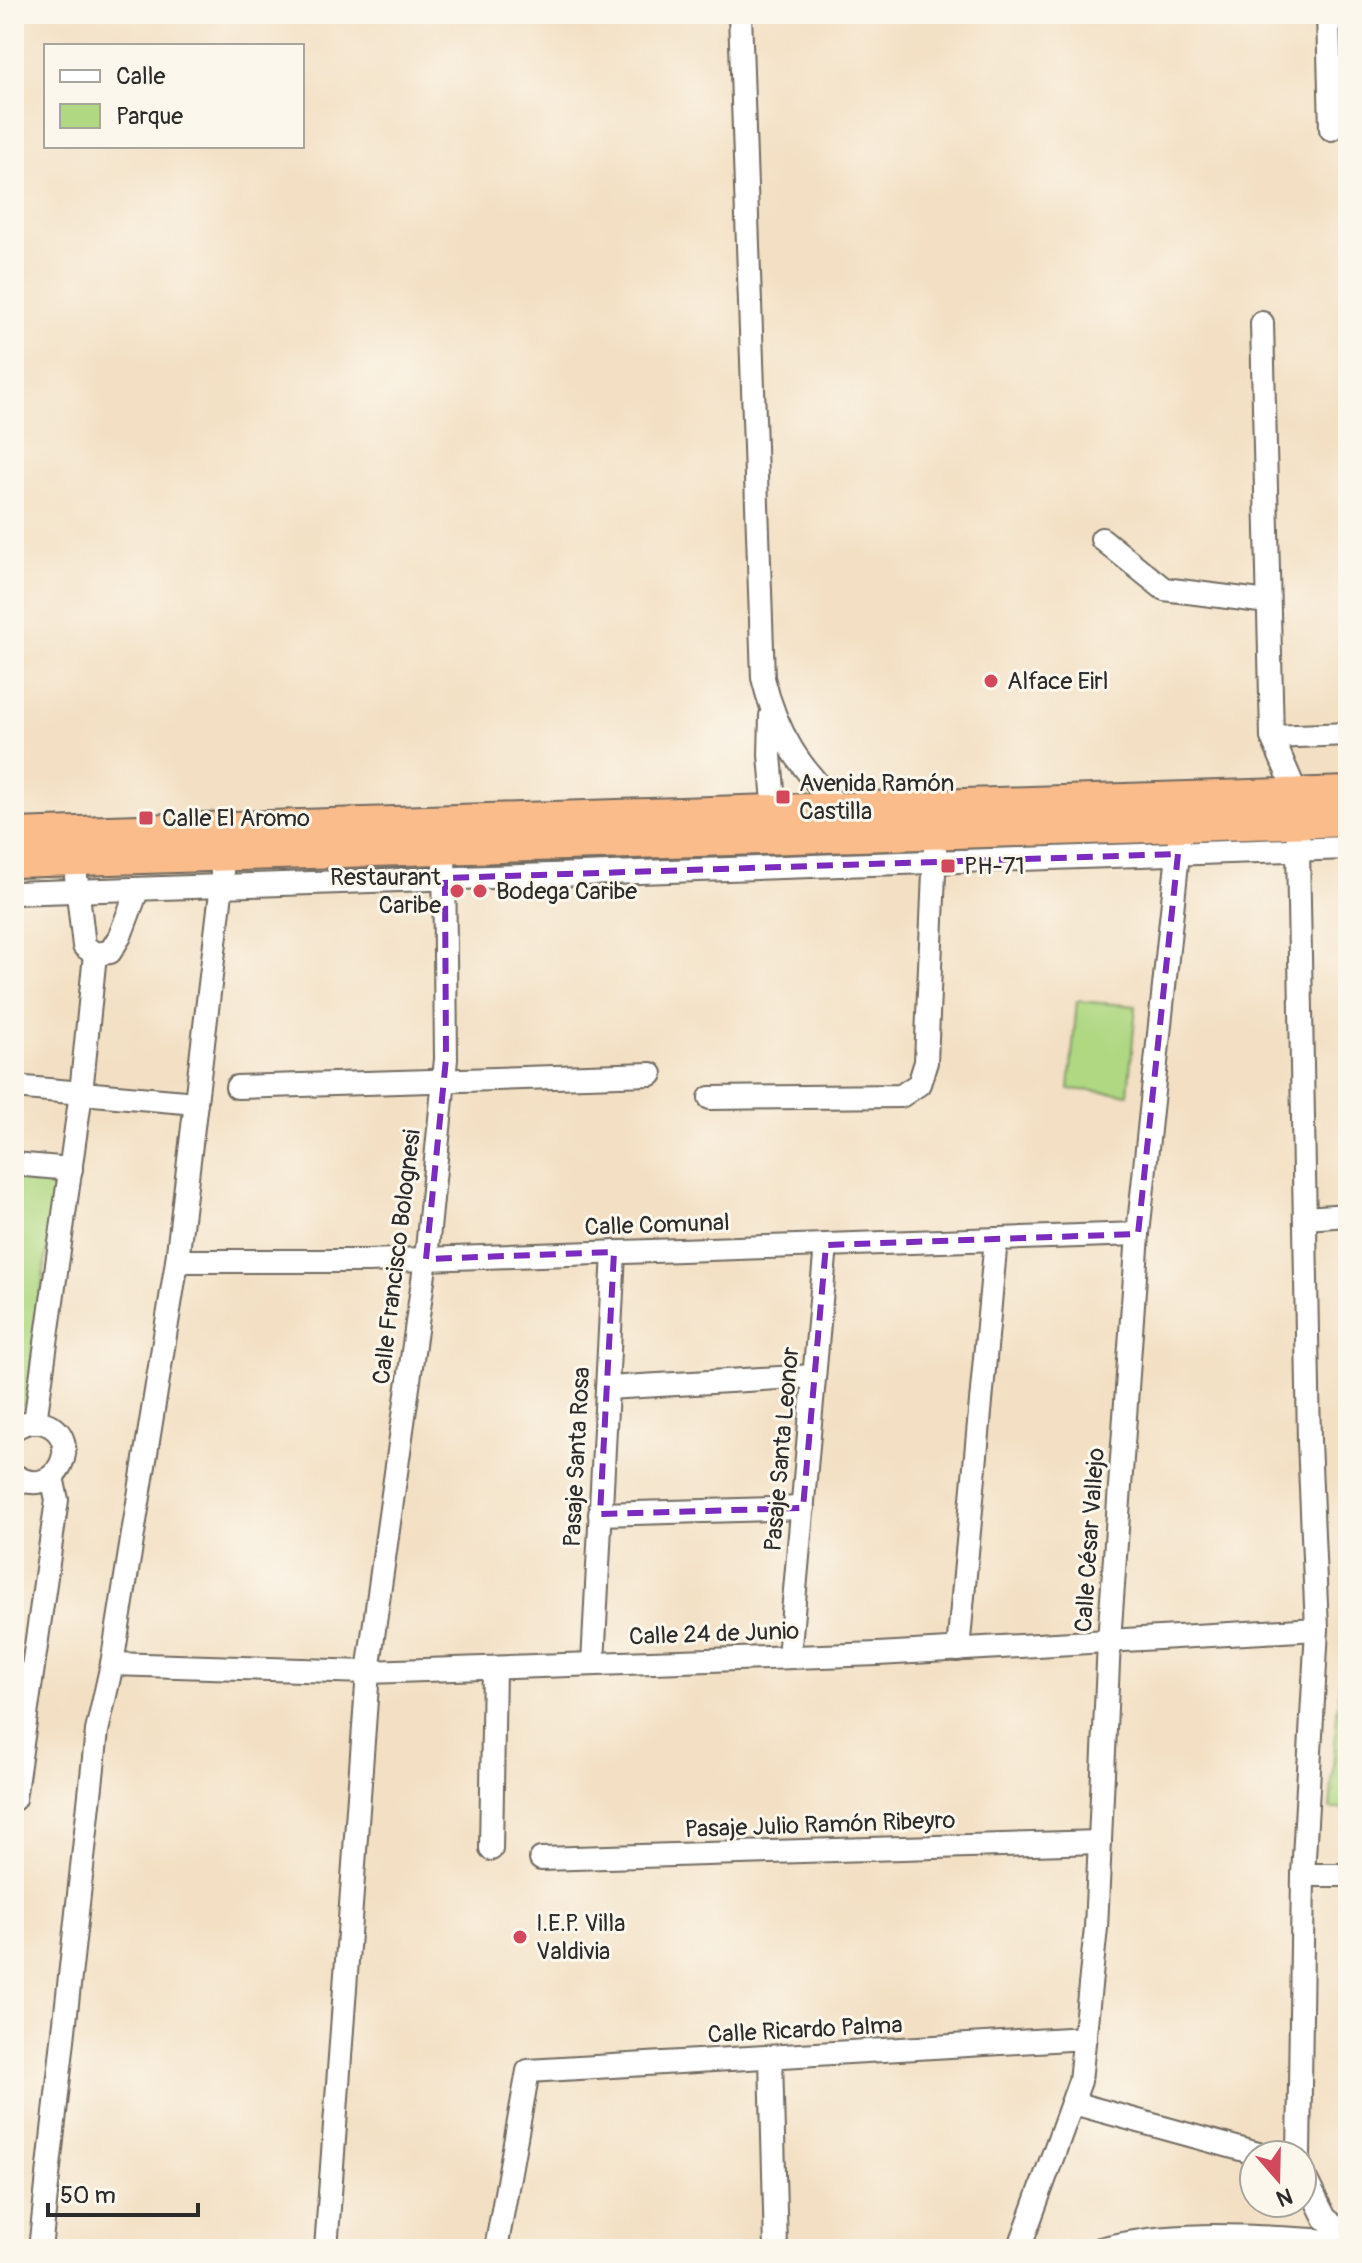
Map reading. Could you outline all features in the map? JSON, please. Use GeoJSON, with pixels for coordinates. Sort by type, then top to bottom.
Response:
{"type":"FeatureCollection","features":[{"type":"Feature","properties":{"kind":"highway"},"geometry":{"type":"LineString","coordinates":[[14,835],[776,824],[935,847],[1180,840],[1298,822],[1348,793]]}},
{"type":"Feature","properties":{"kind":"highway"},"geometry":{"type":"LineString","coordinates":[[14,861],[74,859],[222,869],[668,855],[841,809],[1298,822],[1348,820]]}},
{"type":"Feature","properties":{"kind":"street"},"geometry":{"type":"LineString","coordinates":[[740,14],[763,678],[771,711],[793,754],[841,809]]}},
{"type":"Feature","properties":{"kind":"street"},"geometry":{"type":"LineString","coordinates":[[1328,14],[1331,129]]}},
{"type":"Feature","properties":{"kind":"street"},"geometry":{"type":"LineString","coordinates":[[1262,323],[1272,737],[1298,822],[1309,1441],[1317,1629],[1303,1875],[1299,2139]]}},
{"type":"Feature","properties":{"kind":"street"},"geometry":{"type":"LineString","coordinates":[[1102,539],[1164,589],[1268,602]]}},
{"type":"Feature","properties":{"kind":"street"},"geometry":{"type":"LineString","coordinates":[[771,711],[770,755],[776,824]]}},
{"type":"Feature","properties":{"kind":"street"},"geometry":{"type":"LineString","coordinates":[[1272,737],[1348,734]]}},
{"type":"Feature","properties":{"kind":"street"},"geometry":{"type":"LineString","coordinates":[[1298,822],[1348,848]]}},
{"type":"Feature","properties":{"kind":"street","name":"Calle César Vallejo"},"geometry":{"type":"LineString","coordinates":[[1019,2249],[1080,2081],[1085,2038],[1096,1928],[1109,1641],[1138,1234],[1180,840]]}},
{"type":"Feature","properties":{"kind":"street"},"geometry":{"type":"LineString","coordinates":[[668,855],[935,847],[926,1062],[919,1084],[901,1096],[710,1098]]}},
{"type":"Feature","properties":{"kind":"street"},"geometry":{"type":"LineString","coordinates":[[74,859],[84,946],[95,954],[110,952],[120,936],[137,891]]}},
{"type":"Feature","properties":{"kind":"street","name":"Calle Francisco Bolognesi"},"geometry":{"type":"LineString","coordinates":[[326,2249],[368,1672],[426,1259],[446,1059],[445,862]]}},
{"type":"Feature","properties":{"kind":"street"},"geometry":{"type":"LineString","coordinates":[[14,893],[137,891],[222,869],[177,1261],[112,1664],[97,1731],[40,2249]]}},
{"type":"Feature","properties":{"kind":"street"},"geometry":{"type":"LineString","coordinates":[[14,1475],[34,1482],[52,1477],[63,1461],[63,1443],[53,1428],[25,1425],[71,1169],[95,954]]}},
{"type":"Feature","properties":{"kind":"street"},"geometry":{"type":"LineString","coordinates":[[237,1087],[651,1074]]}},
{"type":"Feature","properties":{"kind":"street"},"geometry":{"type":"LineString","coordinates":[[14,1087],[196,1103]]}},
{"type":"Feature","properties":{"kind":"street"},"geometry":{"type":"LineString","coordinates":[[14,1164],[71,1169]]}},
{"type":"Feature","properties":{"kind":"street"},"geometry":{"type":"LineString","coordinates":[[1305,1218],[1348,1215]]}},
{"type":"Feature","properties":{"kind":"street","name":"Calle Comunal"},"geometry":{"type":"LineString","coordinates":[[177,1261],[426,1259],[1138,1234]]}},
{"type":"Feature","properties":{"kind":"street"},"geometry":{"type":"LineString","coordinates":[[958,1650],[996,1239]]}},
{"type":"Feature","properties":{"kind":"street","name":"Pasaje Santa Leonor"},"geometry":{"type":"LineString","coordinates":[[789,1657],[826,1245]]}},
{"type":"Feature","properties":{"kind":"street","name":"Pasaje Santa Rosa"},"geometry":{"type":"LineString","coordinates":[[593,1664],[614,1252]]}},
{"type":"Feature","properties":{"kind":"street"},"geometry":{"type":"LineString","coordinates":[[607,1388],[814,1376]]}},
{"type":"Feature","properties":{"kind":"street"},"geometry":{"type":"LineString","coordinates":[[14,1799],[57,1500],[52,1477]]}},
{"type":"Feature","properties":{"kind":"street"},"geometry":{"type":"LineString","coordinates":[[600,1514],[803,1508]]}},
{"type":"Feature","properties":{"kind":"street","name":"Calle 24 de Junio"},"geometry":{"type":"LineString","coordinates":[[112,1664],[368,1672],[958,1650],[1317,1629]]}},
{"type":"Feature","properties":{"kind":"street"},"geometry":{"type":"LineString","coordinates":[[491,1849],[494,1668]]}},
{"type":"Feature","properties":{"kind":"street","name":"Pasaje Julio Ramón Ribeyro"},"geometry":{"type":"LineString","coordinates":[[541,1859],[1100,1842]]}},
{"type":"Feature","properties":{"kind":"street"},"geometry":{"type":"LineString","coordinates":[[1303,1875],[1348,1875]]}},
{"type":"Feature","properties":{"kind":"street","name":"Calle Ricardo Palma"},"geometry":{"type":"LineString","coordinates":[[496,2249],[528,2071],[1085,2038]]}},
{"type":"Feature","properties":{"kind":"street"},"geometry":{"type":"LineString","coordinates":[[771,2059],[776,2249]]}},
{"type":"Feature","properties":{"kind":"street"},"geometry":{"type":"LineString","coordinates":[[1073,2103],[1238,2148]]}},
{"type":"Feature","properties":{"kind":"street"},"geometry":{"type":"LineString","coordinates":[[1318,2204],[1325,2218],[1348,2239]]}},
{"type":"Feature","properties":{"kind":"street"},"geometry":{"type":"LineString","coordinates":[[1100,2249],[1193,2235],[1348,2239]]}},
{"type":"Feature","properties":{"kind":"highlighted area"},"geometry":{"type":"Polygon","coordinates":[[[1178,854],[1138,1234],[826,1245],[803,1508],[600,1514],[614,1252],[426,1259],[446,1059],[445,878],[1178,854]]]}},
{"type":"Feature","properties":{"kind":"green space"},"geometry":{"type":"Polygon","coordinates":[[[1077,1001],[1136,1006],[1128,1094],[1069,1089],[1077,1001]]]}},
{"type":"Feature","properties":{"kind":"green space"},"geometry":{"type":"Polygon","coordinates":[[[14,1172],[57,1177],[26,1402],[14,1411],[14,1172]]]}},
{"type":"Feature","properties":{"kind":"green space"},"geometry":{"type":"Polygon","coordinates":[[[1343,1636],[1348,1636],[1348,1809],[1330,1809],[1343,1636]]]}},
{"type":"Feature","properties":{"kind":"place","name":"Alface Eirl"},"geometry":{"type":"Point","coordinates":[991,681]}},
{"type":"Feature","properties":{"kind":"place","name":"Avenida Ramón Castilla"},"geometry":{"type":"Point","coordinates":[783,797]}},
{"type":"Feature","properties":{"kind":"place","name":"Calle El Aromo"},"geometry":{"type":"Point","coordinates":[146,818]}},
{"type":"Feature","properties":{"kind":"place","name":"PH-71"},"geometry":{"type":"Point","coordinates":[948,866]}},
{"type":"Feature","properties":{"kind":"place","name":"Restaurant Caribe"},"geometry":{"type":"Point","coordinates":[457,891]}},
{"type":"Feature","properties":{"kind":"place","name":"Bodega Caribe"},"geometry":{"type":"Point","coordinates":[480,891]}},
{"type":"Feature","properties":{"kind":"place","name":"I.E.P. Villa Valdivia"},"geometry":{"type":"Point","coordinates":[520,1937]}}]}
